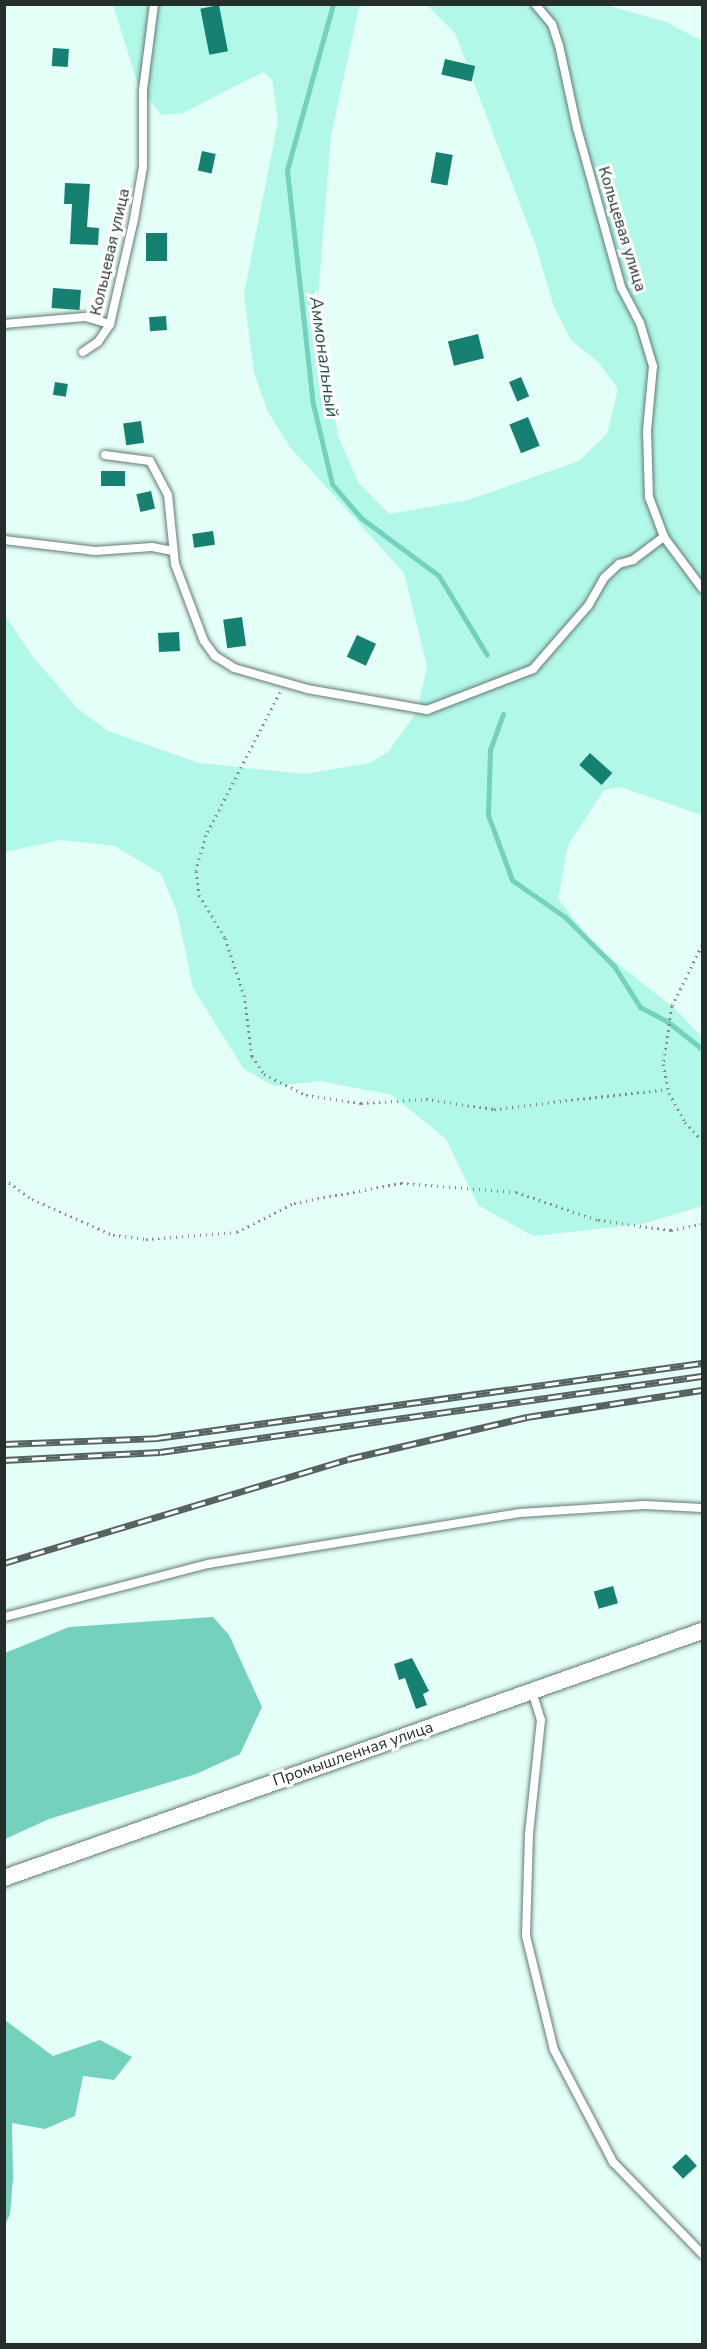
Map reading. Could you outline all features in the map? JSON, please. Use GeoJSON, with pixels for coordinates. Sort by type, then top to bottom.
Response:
{"type":"FeatureCollection","features":[{"type":"Feature","properties":{"kind":"street","name":"Промышленная улица"},"geometry":{"type":"LineString","coordinates":[[4,1878],[702,1631]]}},
{"type":"Feature","properties":{"kind":"lane","name":"Кольцевая улица"},"geometry":{"type":"LineString","coordinates":[[83,352],[98,342],[110,324],[143,166],[142,90],[154,4]]}},
{"type":"Feature","properties":{"kind":"lane","name":"Кольцевая улица"},"geometry":{"type":"LineString","coordinates":[[535,4],[552,24],[562,55],[577,128],[611,253],[653,366],[647,431],[649,497],[664,537],[702,588]]}},
{"type":"Feature","properties":{"kind":"lane"},"geometry":{"type":"LineString","coordinates":[[4,324],[85,317],[110,324]]}},
{"type":"Feature","properties":{"kind":"lane"},"geometry":{"type":"LineString","coordinates":[[105,455],[150,461],[168,495],[174,550],[204,641],[215,656],[234,668],[349,698],[428,710],[532,669],[588,606],[604,578],[619,564],[633,560],[664,537]]}},
{"type":"Feature","properties":{"kind":"lane"},"geometry":{"type":"LineString","coordinates":[[4,540],[95,550],[129,551],[152,547],[174,550]]}},
{"type":"Feature","properties":{"kind":"lane"},"geometry":{"type":"LineString","coordinates":[[4,1617],[208,1564],[520,1513],[644,1505],[702,1508]]}},
{"type":"Feature","properties":{"kind":"lane"},"geometry":{"type":"LineString","coordinates":[[532,1691],[541,1720],[529,1834],[526,1936],[554,2050],[613,2163],[702,2254]]}},
{"type":"Feature","properties":{"kind":"path"},"geometry":{"type":"LineString","coordinates":[[282,681],[279,700],[248,749],[231,793],[206,835],[196,871],[199,895],[225,938],[244,995],[252,1056],[264,1074],[306,1095],[361,1103],[426,1099],[494,1108],[667,1089]]}},
{"type":"Feature","properties":{"kind":"path"},"geometry":{"type":"LineString","coordinates":[[702,945],[672,1006],[664,1042],[667,1089],[685,1122],[702,1140]]}},
{"type":"Feature","properties":{"kind":"path"},"geometry":{"type":"LineString","coordinates":[[4,1179],[32,1199],[113,1234],[146,1239],[237,1232],[294,1203],[401,1183],[516,1192],[598,1220],[670,1230],[702,1224]]}},
{"type":"Feature","properties":{"kind":"shaded area"},"geometry":{"type":"Polygon","coordinates":[[[113,5],[364,5],[359,7],[331,135],[317,309],[338,436],[358,482],[389,514],[468,500],[579,461],[607,434],[618,389],[599,363],[571,340],[554,307],[537,249],[455,33],[427,5],[606,5],[666,22],[702,41],[702,815],[620,787],[604,790],[568,845],[558,899],[595,946],[674,1008],[702,1037],[702,1206],[642,1224],[533,1236],[478,1205],[446,1139],[392,1095],[320,1081],[274,1086],[244,1069],[193,988],[177,911],[161,874],[115,846],[61,840],[5,852],[4,614],[33,657],[77,708],[108,731],[199,763],[305,774],[370,763],[388,752],[417,712],[427,666],[404,573],[290,447],[268,412],[254,373],[244,294],[278,121],[272,80],[263,72],[183,113],[162,115],[140,91],[113,5]]]}},
{"type":"Feature","properties":{"kind":"shaded area"},"geometry":{"type":"Polygon","coordinates":[[[213,1617],[229,1635],[262,1707],[240,1754],[196,1774],[49,1819],[5,1839],[5,1653],[69,1627],[213,1617]]]}},
{"type":"Feature","properties":{"kind":"shaded area"},"geometry":{"type":"Polygon","coordinates":[[[5,2020],[53,2056],[100,2040],[132,2057],[114,2080],[83,2076],[75,2116],[45,2129],[12,2123],[13,2178],[10,2214],[5,2225],[5,2020]]]}},
{"type":"Feature","properties":{"kind":"building"},"geometry":{"type":"Polygon","coordinates":[[[219,5],[228,51],[209,55],[200,9],[219,5]]]}},
{"type":"Feature","properties":{"kind":"building"},"geometry":{"type":"Polygon","coordinates":[[[53,48],[69,49],[68,67],[52,66],[53,48]]]}},
{"type":"Feature","properties":{"kind":"building"},"geometry":{"type":"Polygon","coordinates":[[[445,59],[475,66],[472,82],[441,75],[445,59]]]}},
{"type":"Feature","properties":{"kind":"building"},"geometry":{"type":"Polygon","coordinates":[[[202,151],[216,154],[212,173],[198,171],[202,151]]]}},
{"type":"Feature","properties":{"kind":"building"},"geometry":{"type":"Polygon","coordinates":[[[436,152],[453,155],[447,185],[431,183],[436,152]]]}},
{"type":"Feature","properties":{"kind":"building"},"geometry":{"type":"Polygon","coordinates":[[[65,183],[90,184],[87,227],[99,228],[98,245],[70,244],[72,204],[64,204],[65,183]]]}},
{"type":"Feature","properties":{"kind":"building"},"geometry":{"type":"Polygon","coordinates":[[[146,233],[167,233],[167,261],[146,261],[146,233]]]}},
{"type":"Feature","properties":{"kind":"building"},"geometry":{"type":"Polygon","coordinates":[[[53,288],[81,290],[80,310],[52,308],[53,288]]]}},
{"type":"Feature","properties":{"kind":"building"},"geometry":{"type":"Polygon","coordinates":[[[166,316],[167,330],[150,331],[149,317],[166,316]]]}},
{"type":"Feature","properties":{"kind":"building"},"geometry":{"type":"Polygon","coordinates":[[[478,334],[484,358],[454,366],[448,341],[478,334]]]}},
{"type":"Feature","properties":{"kind":"building"},"geometry":{"type":"Polygon","coordinates":[[[521,377],[529,396],[517,401],[509,382],[521,377]]]}},
{"type":"Feature","properties":{"kind":"building"},"geometry":{"type":"Polygon","coordinates":[[[55,382],[68,384],[66,397],[53,395],[55,382]]]}},
{"type":"Feature","properties":{"kind":"building"},"geometry":{"type":"Polygon","coordinates":[[[528,417],[540,446],[521,453],[509,424],[528,417]]]}},
{"type":"Feature","properties":{"kind":"building"},"geometry":{"type":"Polygon","coordinates":[[[141,421],[144,443],[126,445],[123,424],[141,421]]]}},
{"type":"Feature","properties":{"kind":"building"},"geometry":{"type":"Polygon","coordinates":[[[101,471],[125,471],[125,486],[101,486],[101,471]]]}},
{"type":"Feature","properties":{"kind":"building"},"geometry":{"type":"Polygon","coordinates":[[[151,491],[155,509],[140,512],[136,494],[151,491]]]}},
{"type":"Feature","properties":{"kind":"building"},"geometry":{"type":"Polygon","coordinates":[[[213,531],[215,545],[194,548],[192,534],[213,531]]]}},
{"type":"Feature","properties":{"kind":"building"},"geometry":{"type":"Polygon","coordinates":[[[242,617],[246,646],[227,648],[223,620],[242,617]]]}},
{"type":"Feature","properties":{"kind":"building"},"geometry":{"type":"Polygon","coordinates":[[[179,632],[180,651],[159,652],[158,633],[179,632]]]}},
{"type":"Feature","properties":{"kind":"building"},"geometry":{"type":"Polygon","coordinates":[[[357,635],[376,644],[366,666],[347,657],[357,635]]]}},
{"type":"Feature","properties":{"kind":"building"},"geometry":{"type":"Polygon","coordinates":[[[590,753],[612,773],[602,785],[579,765],[590,753]]]}},
{"type":"Feature","properties":{"kind":"building"},"geometry":{"type":"Polygon","coordinates":[[[613,1586],[618,1603],[599,1609],[594,1592],[613,1586]]]}},
{"type":"Feature","properties":{"kind":"building"},"geometry":{"type":"Polygon","coordinates":[[[412,1658],[429,1691],[423,1694],[427,1705],[416,1709],[405,1678],[399,1680],[394,1664],[412,1658]]]}},
{"type":"Feature","properties":{"kind":"building"},"geometry":{"type":"Polygon","coordinates":[[[686,2154],[697,2166],[683,2179],[672,2167],[686,2154]]]}},
{"type":"Feature","properties":{"kind":"waterway","name":"Аммональный"},"geometry":{"type":"LineString","coordinates":[[333,4],[287,170],[313,404],[332,484],[361,518],[439,576],[487,655]]}},
{"type":"Feature","properties":{"kind":"waterway"},"geometry":{"type":"LineString","coordinates":[[503,714],[490,750],[488,815],[512,880],[565,917],[614,966],[640,1007],[668,1022],[702,1049]]}},
{"type":"Feature","properties":{"kind":"railway"},"geometry":{"type":"LineString","coordinates":[[4,1444],[157,1438],[702,1363]]}},
{"type":"Feature","properties":{"kind":"railway"},"geometry":{"type":"LineString","coordinates":[[4,1460],[160,1452],[702,1376]]}},
{"type":"Feature","properties":{"kind":"railway"},"geometry":{"type":"LineString","coordinates":[[4,1563],[348,1459],[527,1417],[702,1390]]}}]}
